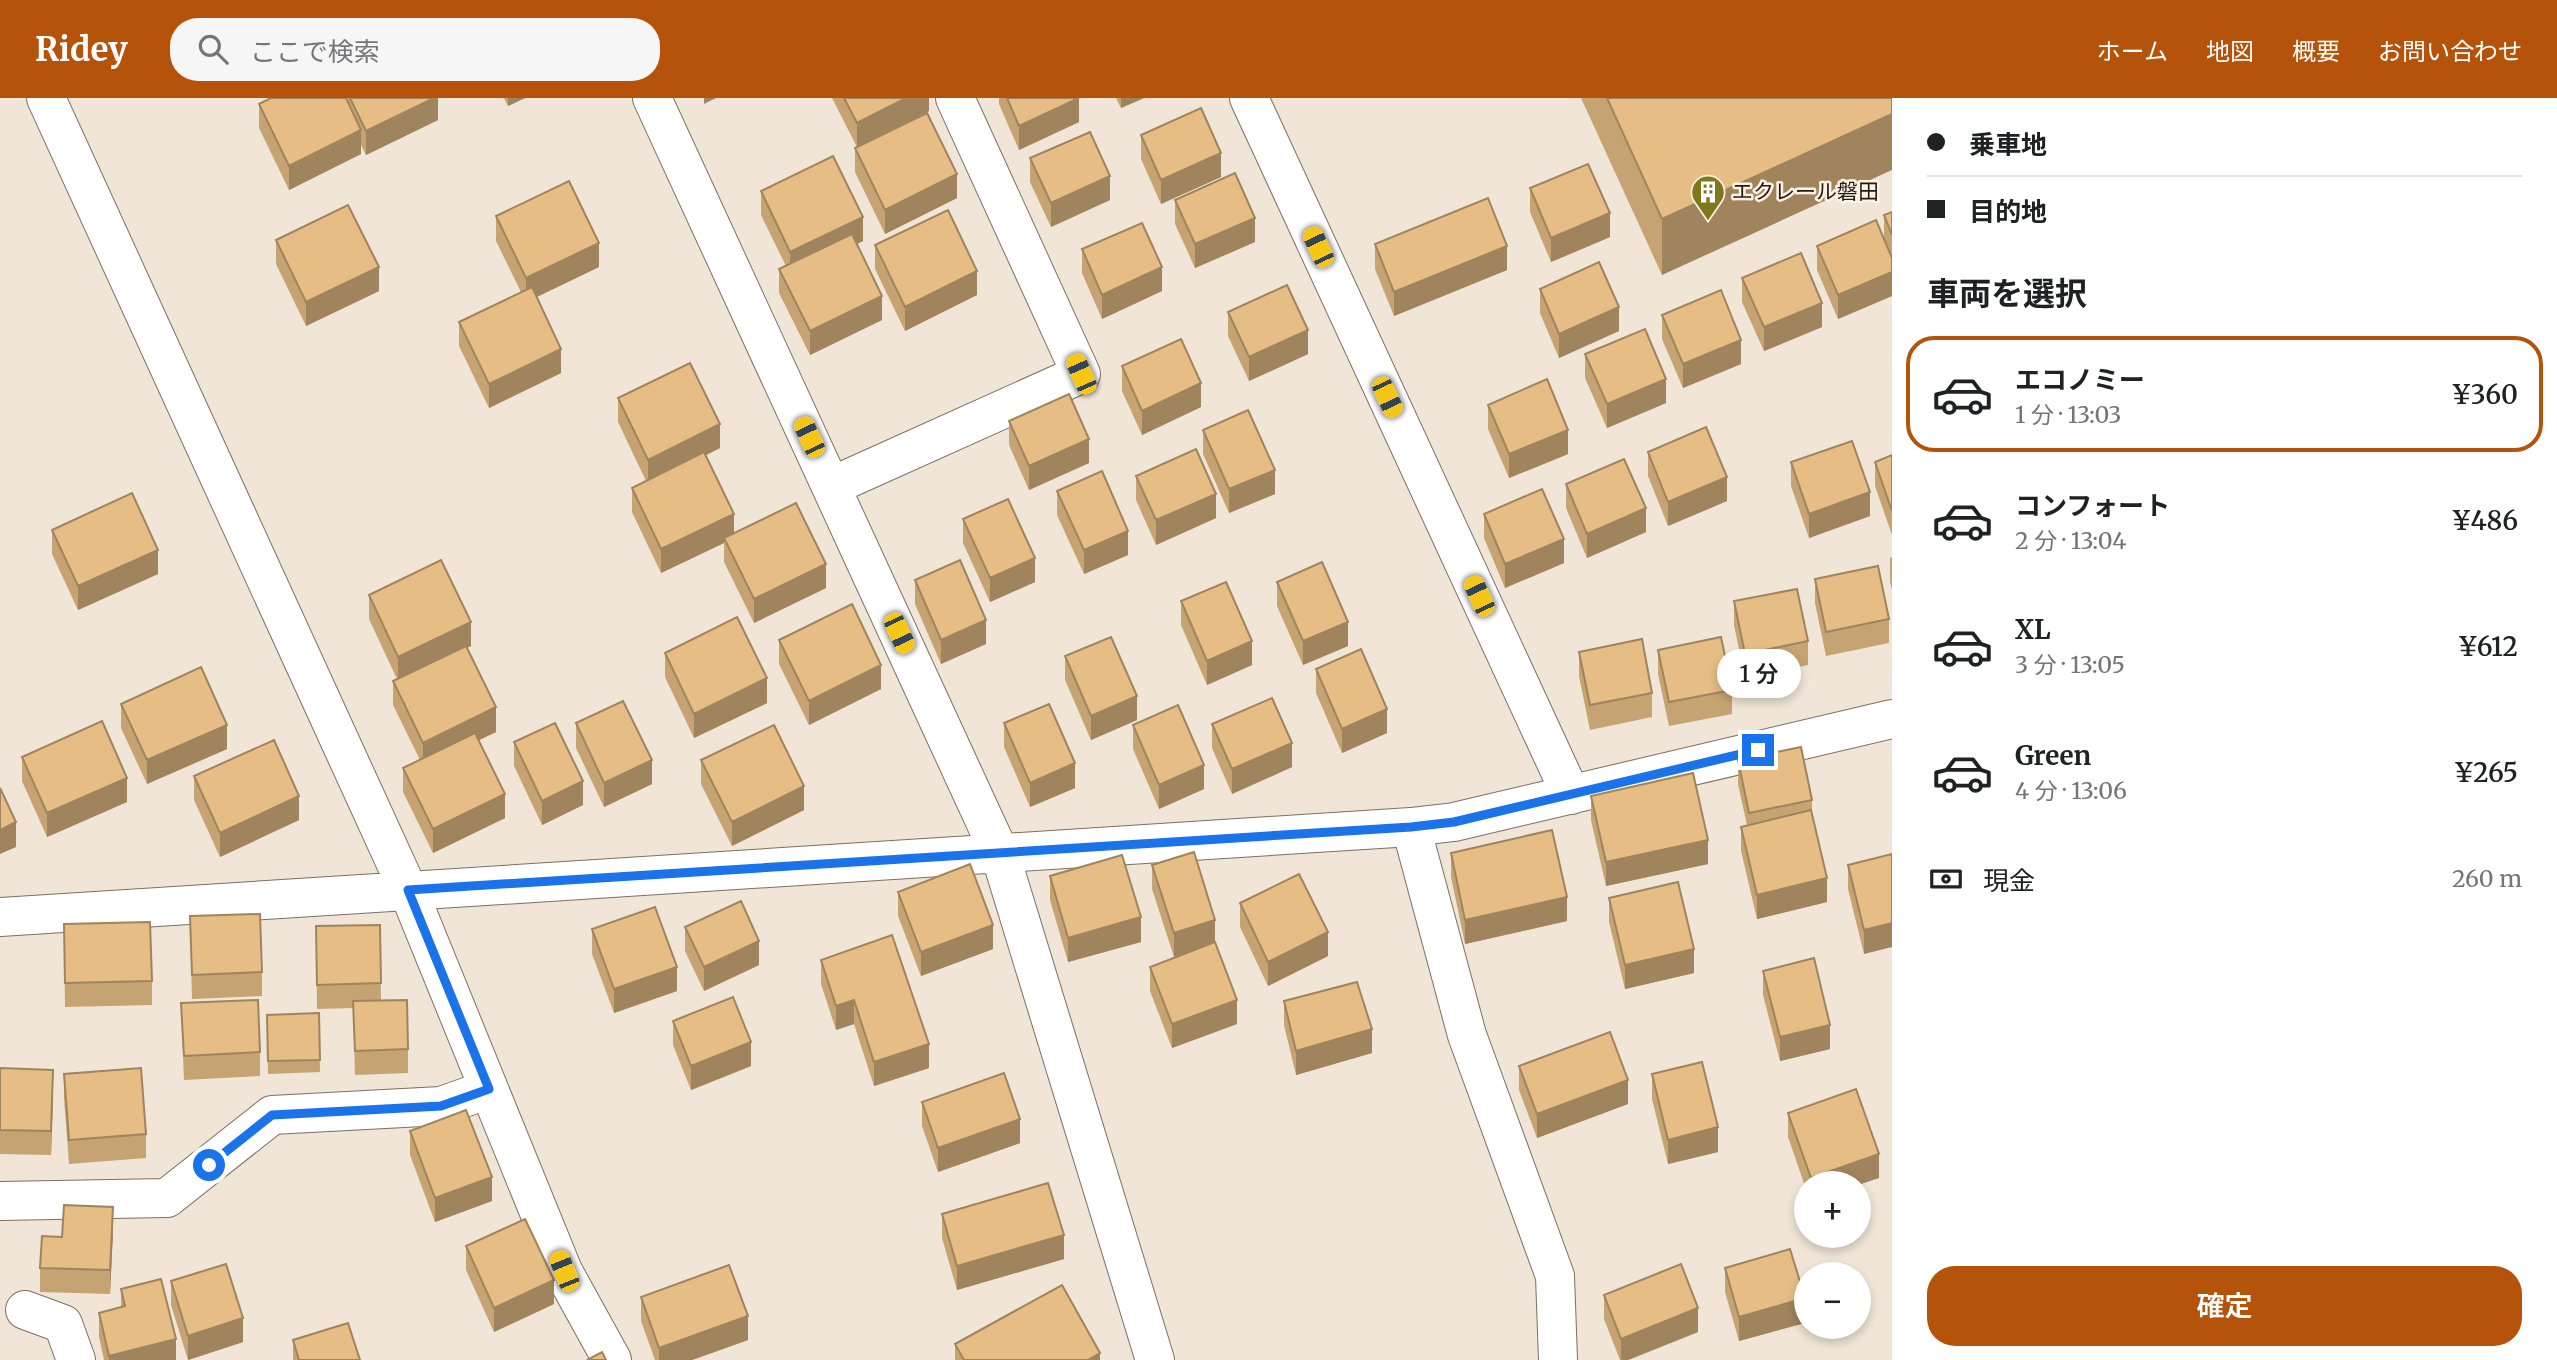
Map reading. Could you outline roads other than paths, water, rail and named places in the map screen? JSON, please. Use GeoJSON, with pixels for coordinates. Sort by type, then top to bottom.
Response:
{"type":"FeatureCollection","features":[{"type":"Feature","properties":{"kind":"street"},"geometry":{"type":"LineString","coordinates":[[46,98],[408,890],[564,1271],[612,1360]]}},
{"type":"Feature","properties":{"kind":"street"},"geometry":{"type":"LineString","coordinates":[[652,98],[1000,854],[1155,1360]]}},
{"type":"Feature","properties":{"kind":"street"},"geometry":{"type":"LineString","coordinates":[[832,486],[1081,374],[955,98]]}},
{"type":"Feature","properties":{"kind":"street"},"geometry":{"type":"LineString","coordinates":[[1249,98],[1571,795]]}},
{"type":"Feature","properties":{"kind":"street"},"geometry":{"type":"LineString","coordinates":[[0,917],[1411,827],[1454,822],[1892,719]]}},
{"type":"Feature","properties":{"kind":"street"},"geometry":{"type":"LineString","coordinates":[[1411,827],[1467,1035],[1555,1276],[1559,1360]]}},
{"type":"Feature","properties":{"kind":"street"},"geometry":{"type":"LineString","coordinates":[[0,1201],[167,1198],[272,1115],[441,1106],[489,1089]]}},
{"type":"Feature","properties":{"kind":"street"},"geometry":{"type":"LineString","coordinates":[[25,1310],[63,1324],[76,1360]]}},
{"type":"Feature","properties":{"kind":"place","name":"エクレール磐田"},"geometry":{"type":"Point","coordinates":[1708,222]}}]}
